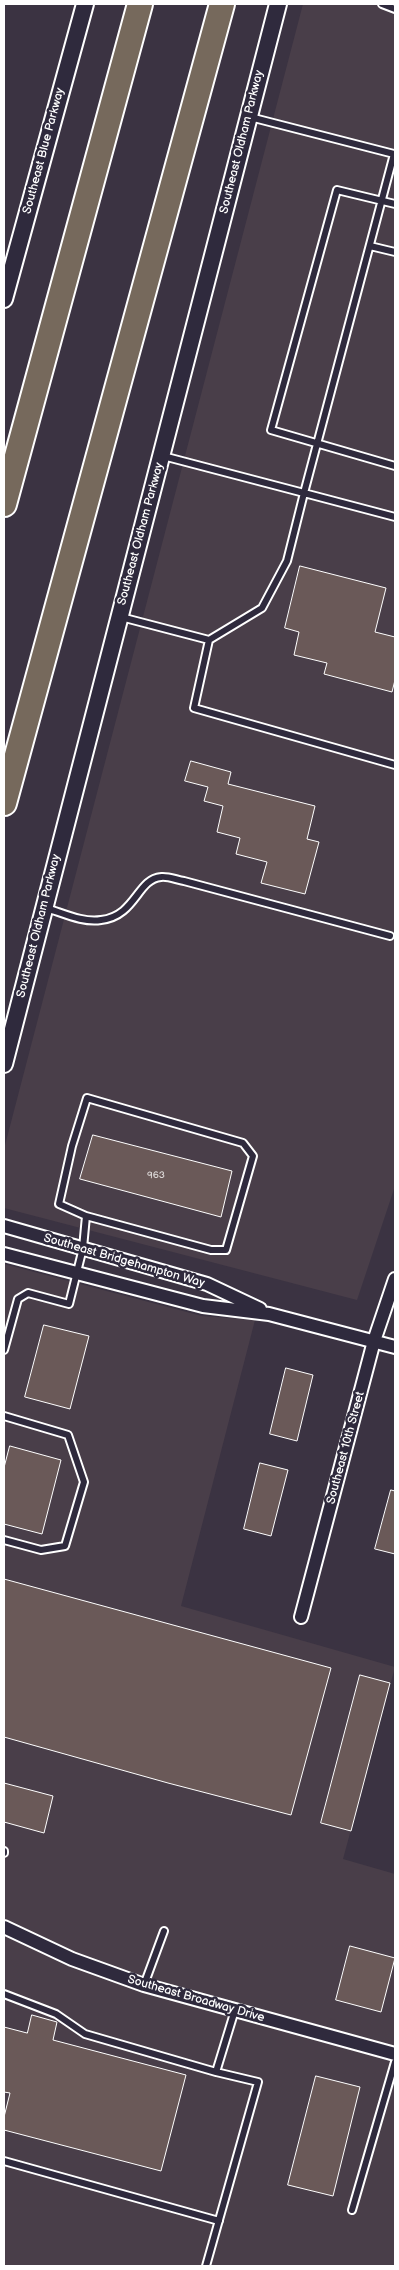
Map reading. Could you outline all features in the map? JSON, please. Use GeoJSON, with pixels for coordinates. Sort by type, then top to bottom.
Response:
{"type":"FeatureCollection","features":[{"type":"Feature","properties":{"kind":"highway"},"geometry":{"type":"LineString","coordinates":[[4,504],[140,4]]}},
{"type":"Feature","properties":{"kind":"highway"},"geometry":{"type":"LineString","coordinates":[[4,803],[222,4]]}},
{"type":"Feature","properties":{"kind":"street","name":"Southeast Blue Parkway"},"geometry":{"type":"LineString","coordinates":[[4,299],[85,4]]}},
{"type":"Feature","properties":{"kind":"street","name":"Southeast Oldham Parkway"},"geometry":{"type":"LineString","coordinates":[[4,1064],[278,4]]}},
{"type":"Feature","properties":{"kind":"street","name":"Southeast Bridgehampton Way"},"geometry":{"type":"LineString","coordinates":[[4,1226],[207,1284],[270,1314]]}},
{"type":"Feature","properties":{"kind":"street","name":"Southeast Bridgehampton Way"},"geometry":{"type":"LineString","coordinates":[[4,1254],[202,1306],[270,1314],[395,1347]]}},
{"type":"Feature","properties":{"kind":"street","name":"Southeast 10th Street"},"geometry":{"type":"LineString","coordinates":[[301,1617],[374,1342],[395,1279]]}},
{"type":"Feature","properties":{"kind":"street","name":"Southeast Broadway Drive"},"geometry":{"type":"LineString","coordinates":[[4,1927],[72,1959],[144,1985],[395,2054]]}},
{"type":"Feature","properties":{"kind":"lane"},"geometry":{"type":"LineString","coordinates":[[382,4],[395,9]]}},
{"type":"Feature","properties":{"kind":"lane"},"geometry":{"type":"LineString","coordinates":[[248,117],[395,153],[287,561],[262,608],[210,640],[194,708],[395,765]]}},
{"type":"Feature","properties":{"kind":"lane"},"geometry":{"type":"LineString","coordinates":[[395,204],[337,190],[271,430],[317,445],[395,466]]}},
{"type":"Feature","properties":{"kind":"lane"},"geometry":{"type":"LineString","coordinates":[[370,246],[395,252]]}},
{"type":"Feature","properties":{"kind":"lane"},"geometry":{"type":"LineString","coordinates":[[161,455],[395,517]]}},
{"type":"Feature","properties":{"kind":"lane"},"geometry":{"type":"LineString","coordinates":[[119,616],[210,640]]}},
{"type":"Feature","properties":{"kind":"lane"},"geometry":{"type":"LineString","coordinates":[[44,907],[90,920],[116,917],[128,908],[148,882],[161,877],[184,881],[390,936]]}},
{"type":"Feature","properties":{"kind":"lane"},"geometry":{"type":"LineString","coordinates":[[87,1098],[243,1143],[253,1156],[226,1250],[211,1250],[86,1216],[59,1204],[72,1146],[87,1098]]}},
{"type":"Feature","properties":{"kind":"lane"},"geometry":{"type":"LineString","coordinates":[[4,1350],[18,1299],[28,1294],[69,1304],[83,1248],[86,1216]]}},
{"type":"Feature","properties":{"kind":"lane"},"geometry":{"type":"LineString","coordinates":[[4,1416],[68,1435],[84,1482],[65,1546],[41,1550],[4,1540]]}},
{"type":"Feature","properties":{"kind":"lane"},"geometry":{"type":"LineString","coordinates":[[144,1985],[164,1931]]}},
{"type":"Feature","properties":{"kind":"lane"},"geometry":{"type":"LineString","coordinates":[[4,1994],[56,2014],[85,2034],[216,2072],[258,2082],[206,2266]]}},
{"type":"Feature","properties":{"kind":"lane"},"geometry":{"type":"LineString","coordinates":[[216,2072],[235,2010]]}},
{"type":"Feature","properties":{"kind":"lane"},"geometry":{"type":"LineString","coordinates":[[352,2210],[395,2062]]}},
{"type":"Feature","properties":{"kind":"lane"},"geometry":{"type":"LineString","coordinates":[[4,2161],[219,2221]]}},
{"type":"Feature","properties":{"kind":"shaded area"},"geometry":{"type":"Polygon","coordinates":[[[303,4],[395,4],[395,1186],[357,1300],[4,1208],[4,1149],[303,4]]]}},
{"type":"Feature","properties":{"kind":"shaded area"},"geometry":{"type":"Polygon","coordinates":[[[4,1264],[202,1316],[255,1320],[181,1606],[395,1667],[343,1859],[395,1874],[395,2266],[4,2266],[4,1264]]]}},
{"type":"Feature","properties":{"kind":"building"},"geometry":{"type":"Polygon","coordinates":[[[300,566],[386,588],[375,632],[395,637],[395,680],[392,692],[324,674],[327,663],[294,655],[299,632],[285,628],[300,566]]]}},
{"type":"Feature","properties":{"kind":"building"},"geometry":{"type":"Polygon","coordinates":[[[191,761],[231,772],[228,784],[315,806],[307,839],[319,842],[305,894],[261,883],[267,862],[236,854],[240,838],[217,832],[223,806],[204,801],[208,787],[185,781],[191,761]]]}},
{"type":"Feature","properties":{"kind":"building"},"geometry":{"type":"Polygon","coordinates":[[[93,1135],[232,1171],[221,1217],[80,1179],[93,1135]]]}},
{"type":"Feature","properties":{"kind":"building"},"geometry":{"type":"Polygon","coordinates":[[[44,1325],[89,1336],[70,1409],[25,1397],[44,1325]]]}},
{"type":"Feature","properties":{"kind":"building"},"geometry":{"type":"Polygon","coordinates":[[[286,1368],[313,1375],[297,1441],[270,1434],[286,1368]]]}},
{"type":"Feature","properties":{"kind":"building"},"geometry":{"type":"Polygon","coordinates":[[[10,1446],[61,1460],[42,1534],[4,1524],[4,1468],[10,1446]]]}},
{"type":"Feature","properties":{"kind":"building"},"geometry":{"type":"Polygon","coordinates":[[[260,1463],[288,1470],[271,1536],[244,1529],[260,1463]]]}},
{"type":"Feature","properties":{"kind":"building"},"geometry":{"type":"Polygon","coordinates":[[[391,1490],[395,1491],[395,1554],[375,1549],[391,1490]]]}},
{"type":"Feature","properties":{"kind":"building"},"geometry":{"type":"Polygon","coordinates":[[[4,1579],[331,1668],[291,1815],[4,1737],[4,1579]]]}},
{"type":"Feature","properties":{"kind":"building"},"geometry":{"type":"Polygon","coordinates":[[[360,1675],[390,1683],[351,1831],[321,1823],[360,1675]]]}},
{"type":"Feature","properties":{"kind":"building"},"geometry":{"type":"Polygon","coordinates":[[[4,1783],[53,1796],[44,1833],[4,1822],[4,1783]]]}},
{"type":"Feature","properties":{"kind":"building"},"geometry":{"type":"Polygon","coordinates":[[[350,1946],[395,1958],[381,2012],[336,2000],[350,1946]]]}},
{"type":"Feature","properties":{"kind":"building"},"geometry":{"type":"Polygon","coordinates":[[[32,2015],[57,2022],[53,2040],[186,2075],[161,2171],[4,2130],[4,2117],[10,2093],[4,2092],[4,2027],[27,2033],[32,2015]]]}},
{"type":"Feature","properties":{"kind":"building"},"geometry":{"type":"Polygon","coordinates":[[[316,2076],[360,2087],[333,2196],[288,2185],[316,2076]]]}}]}
